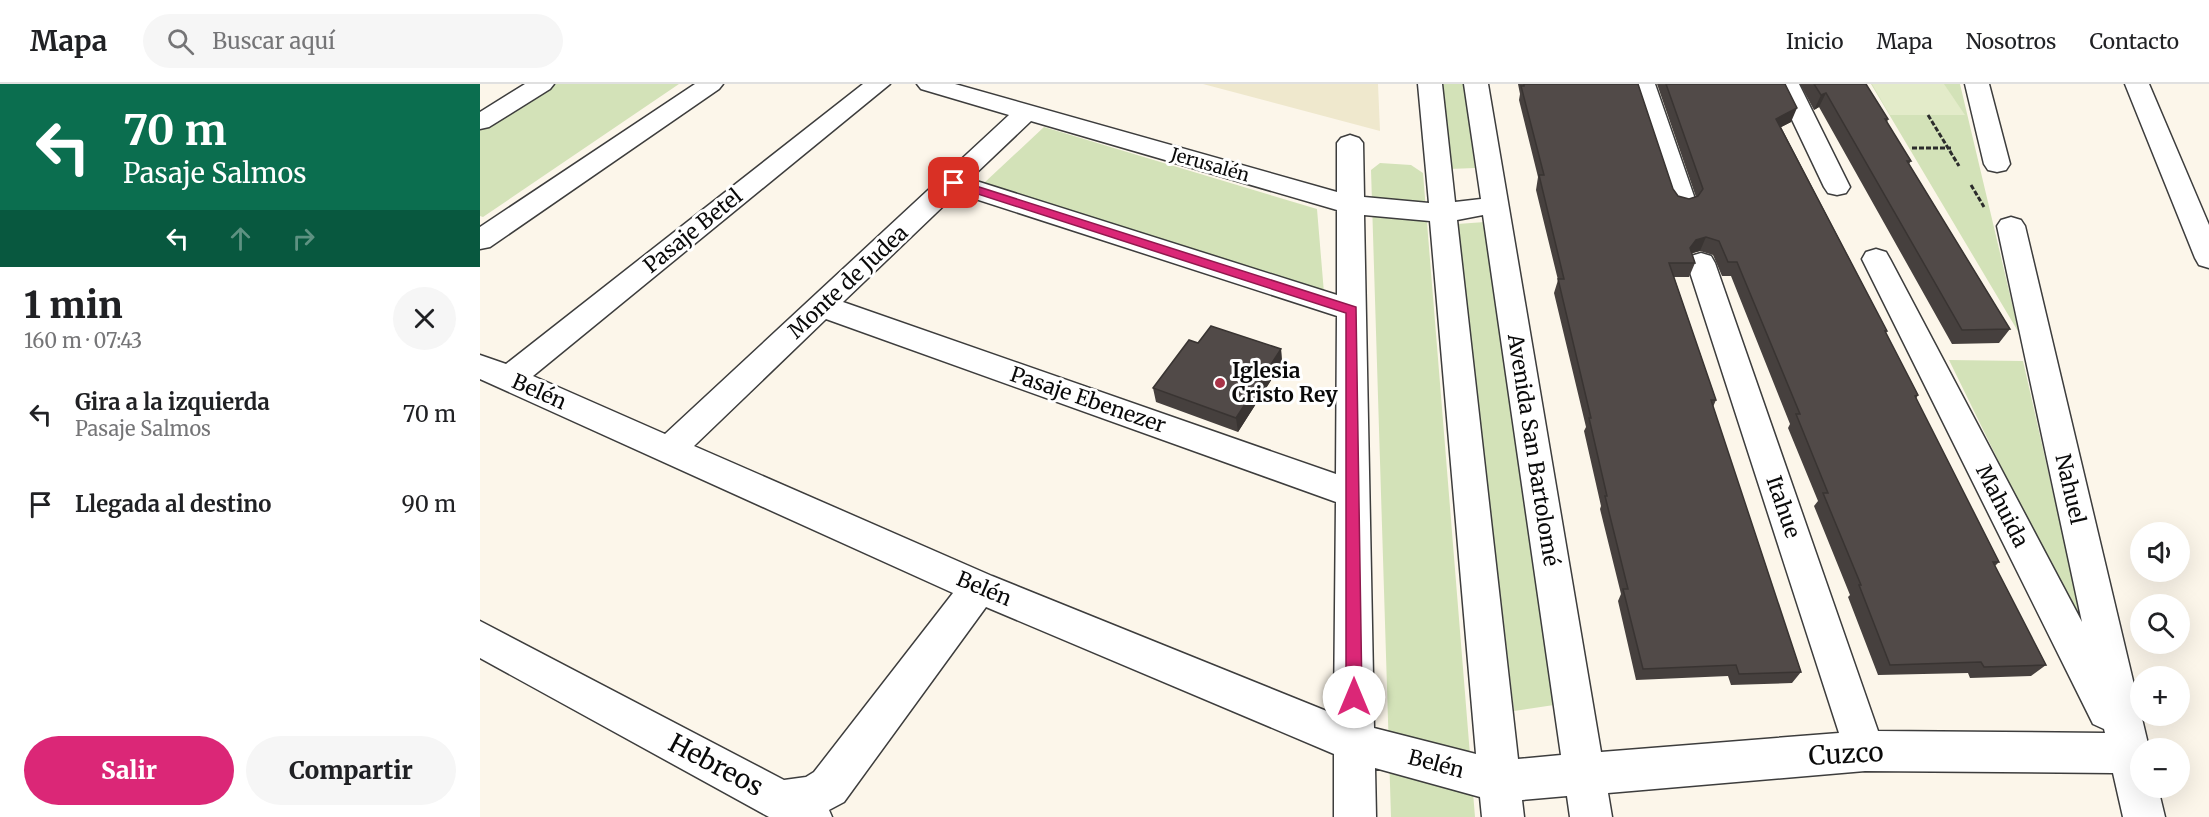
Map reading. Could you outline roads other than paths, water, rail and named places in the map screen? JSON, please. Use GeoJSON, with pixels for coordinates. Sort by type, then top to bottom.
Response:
{"type":"FeatureCollection","features":[{"type":"Feature","properties":{"kind":"street"},"geometry":{"type":"LineString","coordinates":[[480,122],[542,84]]}},
{"type":"Feature","properties":{"kind":"street"},"geometry":{"type":"LineString","coordinates":[[480,240],[711,84]]}},
{"type":"Feature","properties":{"kind":"street","name":"Pasaje Betel"},"geometry":{"type":"LineString","coordinates":[[495,372],[878,84]]}},
{"type":"Feature","properties":{"kind":"street","name":"Jerusalén"},"geometry":{"type":"LineString","coordinates":[[929,84],[1351,205],[1443,213],[1495,205]]}},
{"type":"Feature","properties":{"kind":"street"},"geometry":{"type":"LineString","coordinates":[[1430,84],[1501,799]]}},
{"type":"Feature","properties":{"kind":"street","name":"Avenida San Bartolomé"},"geometry":{"type":"LineString","coordinates":[[1476,84],[1590,817]]}},
{"type":"Feature","properties":{"kind":"street"},"geometry":{"type":"LineString","coordinates":[[1643,84],[1683,202]]}},
{"type":"Feature","properties":{"kind":"street"},"geometry":{"type":"LineString","coordinates":[[1787,84],[1837,187]]}},
{"type":"Feature","properties":{"kind":"street"},"geometry":{"type":"LineString","coordinates":[[1977,84],[1995,156]]}},
{"type":"Feature","properties":{"kind":"street"},"geometry":{"type":"LineString","coordinates":[[2137,84],[2209,258]]}},
{"type":"Feature","properties":{"kind":"street","name":"Monte de Judea"},"geometry":{"type":"LineString","coordinates":[[669,450],[954,183],[1025,113]]}},
{"type":"Feature","properties":{"kind":"street"},"geometry":{"type":"LineString","coordinates":[[1350,143],[1355,817]]}},
{"type":"Feature","properties":{"kind":"street"},"geometry":{"type":"LineString","coordinates":[[954,183],[1352,310]]}},
{"type":"Feature","properties":{"kind":"street","name":"Nahuel"},"geometry":{"type":"LineString","coordinates":[[2011,226],[2128,753]]}},
{"type":"Feature","properties":{"kind":"street","name":"Mahuida"},"geometry":{"type":"LineString","coordinates":[[1876,260],[2128,753]]}},
{"type":"Feature","properties":{"kind":"street","name":"Itahue"},"geometry":{"type":"LineString","coordinates":[[1701,263],[1865,751]]}},
{"type":"Feature","properties":{"kind":"street","name":"Pasaje Ebenezer"},"geometry":{"type":"LineString","coordinates":[[822,306],[1353,494]]}},
{"type":"Feature","properties":{"kind":"street","name":"Belén"},"geometry":{"type":"LineString","coordinates":[[495,372],[979,587],[1354,742],[1501,799]]}},
{"type":"Feature","properties":{"kind":"street","name":"Hebreos"},"geometry":{"type":"LineString","coordinates":[[480,638],[797,809],[802,801],[815,797],[829,787],[979,587]]}},
{"type":"Feature","properties":{"kind":"street","name":"Cuzco"},"geometry":{"type":"LineString","coordinates":[[1501,799],[1584,774],[1865,751],[2128,753]]}},
{"type":"Feature","properties":{"kind":"street"},"geometry":{"type":"LineString","coordinates":[[2128,753],[2144,817]]}},
{"type":"Feature","properties":{"kind":"place","name":"Iglesia Cristo Rey"},"geometry":{"type":"Point","coordinates":[1220,383]}}]}
